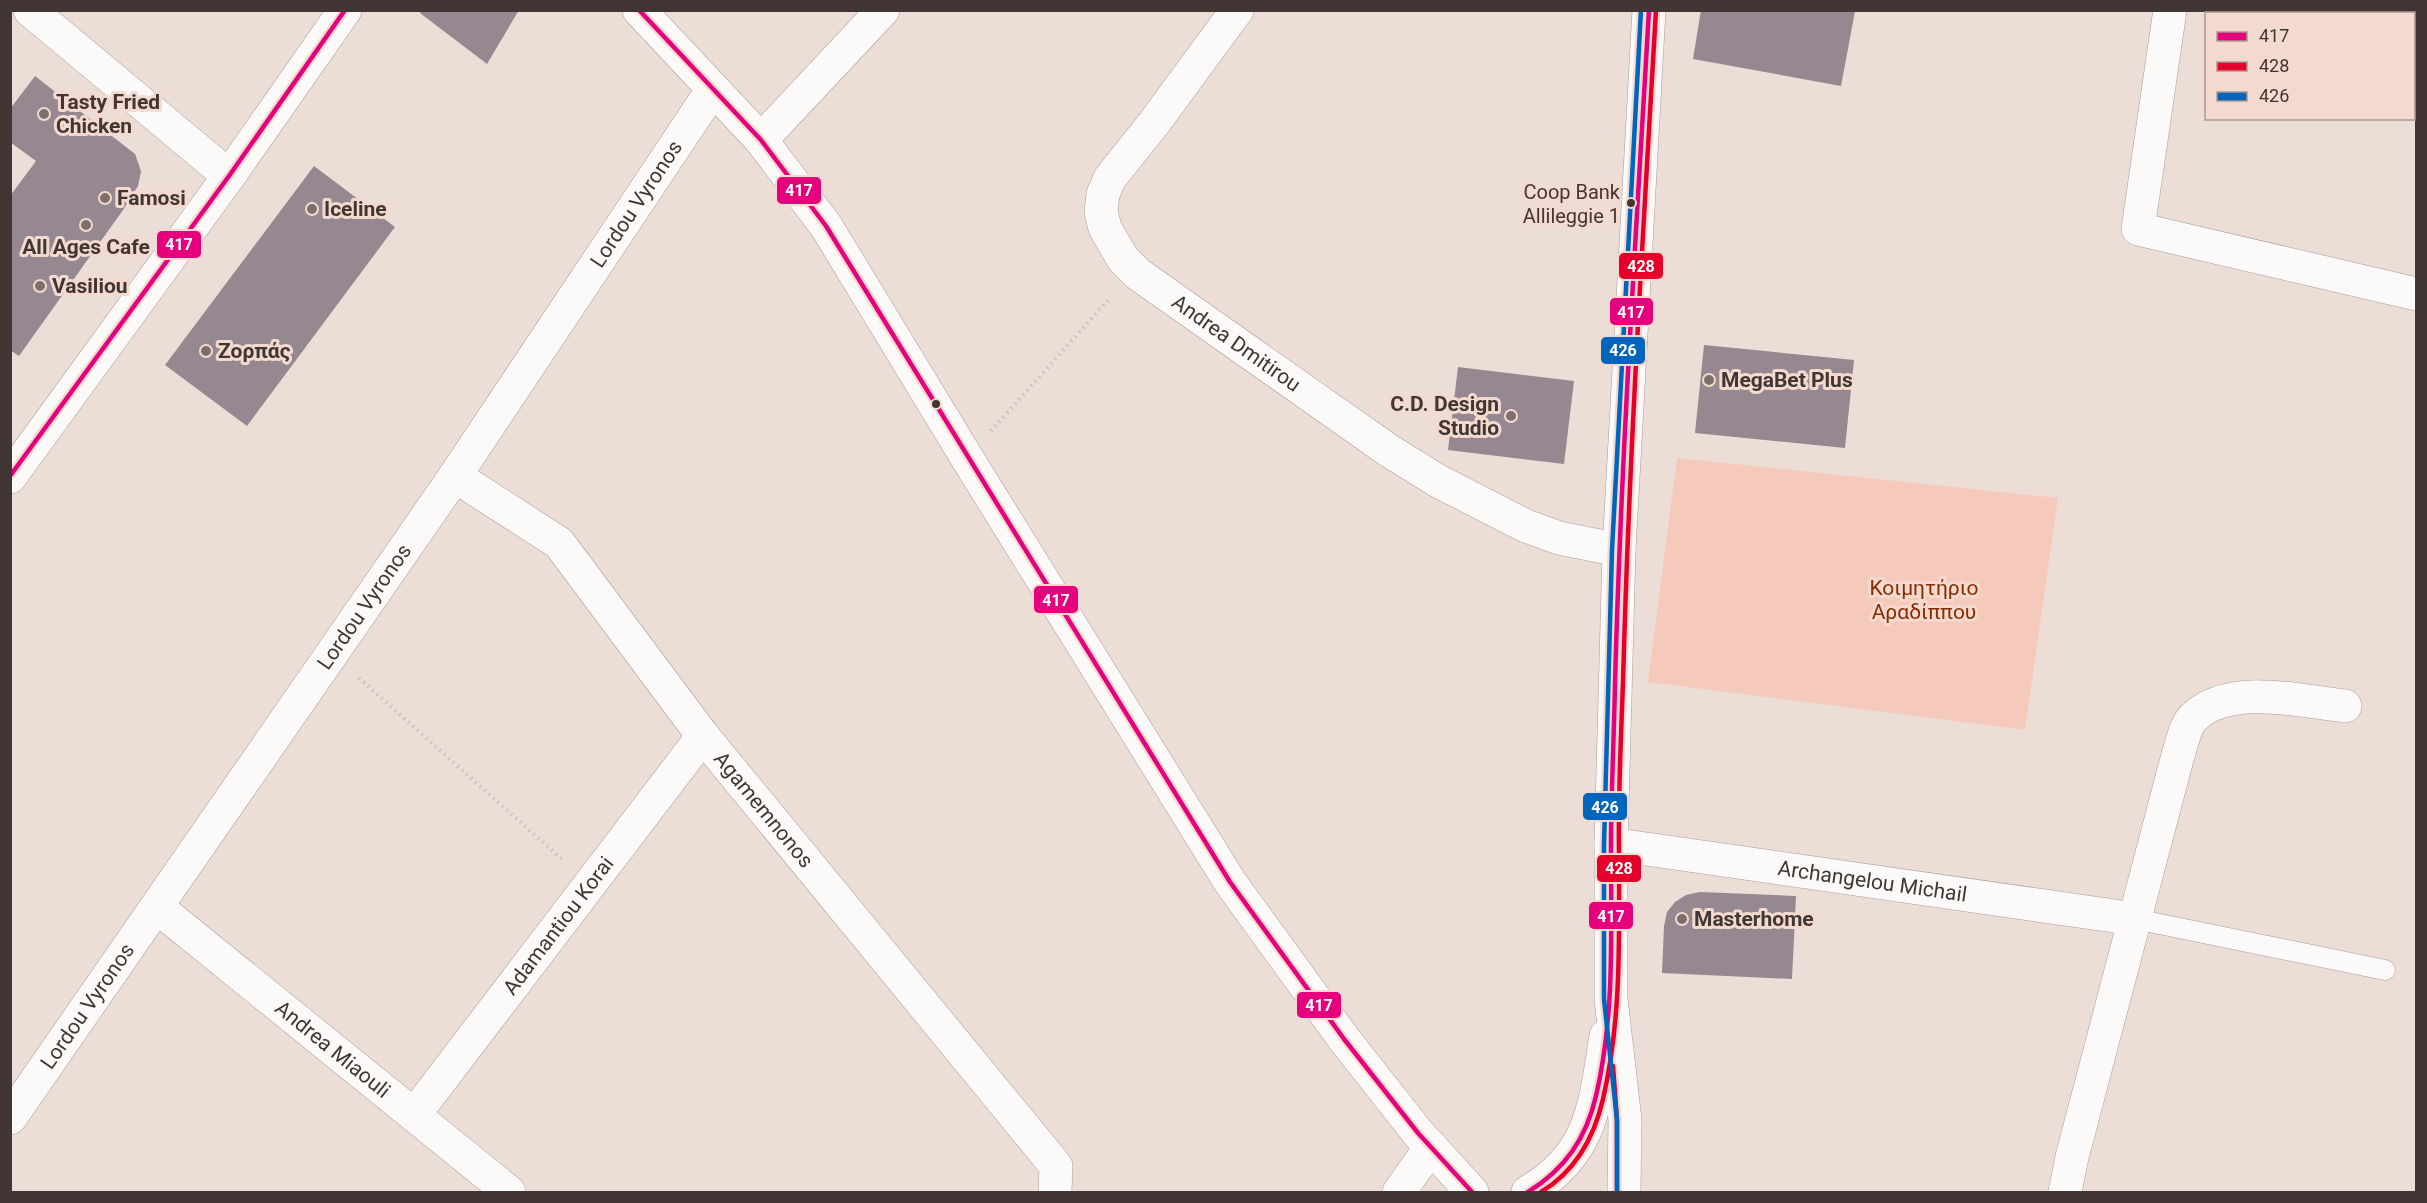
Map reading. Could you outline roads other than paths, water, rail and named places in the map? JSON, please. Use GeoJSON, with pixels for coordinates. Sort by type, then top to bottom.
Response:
{"type":"FeatureCollection","features":[{"type":"Feature","properties":{"kind":"street"},"geometry":{"type":"LineString","coordinates":[[30,10],[230,176]]}},
{"type":"Feature","properties":{"kind":"street"},"geometry":{"type":"LineString","coordinates":[[10,477],[230,176],[345,10]]}},
{"type":"Feature","properties":{"kind":"street"},"geometry":{"type":"LineString","coordinates":[[639,10],[761,140],[826,226],[1230,882],[1344,1039],[1431,1147],[1472,1192]]}},
{"type":"Feature","properties":{"kind":"street"},"geometry":{"type":"LineString","coordinates":[[761,140],[883,10]]}},
{"type":"Feature","properties":{"kind":"street","name":"Andrea Dmitirou"},"geometry":{"type":"LineString","coordinates":[[1237,10],[1154,123],[1110,178],[1103,194],[1101,212],[1105,228],[1118,250],[1135,271],[1388,450],[1438,481],[1526,526],[1559,538],[1619,550]]}},
{"type":"Feature","properties":{"kind":"street"},"geometry":{"type":"LineString","coordinates":[[1624,1192],[1625,1120],[1611,999],[1611,844],[1619,550],[1649,10]]}},
{"type":"Feature","properties":{"kind":"street"},"geometry":{"type":"LineString","coordinates":[[2170,10],[2138,229],[2416,294]]}},
{"type":"Feature","properties":{"kind":"street","name":"Lordou Vyronos"},"geometry":{"type":"LineString","coordinates":[[10,1118],[455,476],[713,89]]}},
{"type":"Feature","properties":{"kind":"street","name":"Agamemnonos"},"geometry":{"type":"LineString","coordinates":[[455,476],[559,543],[703,736],[1055,1179]]}},
{"type":"Feature","properties":{"kind":"street"},"geometry":{"type":"LineString","coordinates":[[2065,1192],[2072,1157],[2178,755],[2192,718],[2212,703],[2246,696],[2345,706]]}},
{"type":"Feature","properties":{"kind":"street","name":"Adamantiou Korai"},"geometry":{"type":"LineString","coordinates":[[414,1115],[703,736]]}},
{"type":"Feature","properties":{"kind":"street","name":"Archangelou Michail"},"geometry":{"type":"LineString","coordinates":[[1611,844],[2135,919]]}},
{"type":"Feature","properties":{"kind":"street","name":"Andrea Miaouli"},"geometry":{"type":"LineString","coordinates":[[157,907],[509,1192]]}},
{"type":"Feature","properties":{"kind":"street"},"geometry":{"type":"LineString","coordinates":[[1528,1192],[1551,1179],[1569,1161],[1586,1132],[1596,1095],[1611,999]]}},
{"type":"Feature","properties":{"kind":"street"},"geometry":{"type":"LineString","coordinates":[[1399,1192],[1431,1147]]}},
{"type":"Feature","properties":{"kind":"lane"},"geometry":{"type":"LineString","coordinates":[[2135,919],[2385,970]]}},
{"type":"Feature","properties":{"kind":"place","name":"Tasty Fried Chicken"},"geometry":{"type":"Point","coordinates":[44,114]}},
{"type":"Feature","properties":{"kind":"place","name":"Famosi"},"geometry":{"type":"Point","coordinates":[105,198]}},
{"type":"Feature","properties":{"kind":"place","name":"Coop Bank Allileggie 1"},"geometry":{"type":"Point","coordinates":[1631,203]}},
{"type":"Feature","properties":{"kind":"place","name":"Iceline"},"geometry":{"type":"Point","coordinates":[312,209]}},
{"type":"Feature","properties":{"kind":"place","name":"All Ages Cafe"},"geometry":{"type":"Point","coordinates":[86,225]}},
{"type":"Feature","properties":{"kind":"place","name":"Vasiliou"},"geometry":{"type":"Point","coordinates":[40,286]}},
{"type":"Feature","properties":{"kind":"place","name":"Ζορπάς"},"geometry":{"type":"Point","coordinates":[206,351]}},
{"type":"Feature","properties":{"kind":"place","name":"MegaBet Plus"},"geometry":{"type":"Point","coordinates":[1709,380]}},
{"type":"Feature","properties":{"kind":"place","name":"C.D. Design Studio"},"geometry":{"type":"Point","coordinates":[1511,416]}},
{"type":"Feature","properties":{"kind":"place","name":"Masterhome"},"geometry":{"type":"Point","coordinates":[1682,919]}},
{"type":"Feature","properties":{"kind":"park label","name":"Κοιμητήριο Αραδίππου"},"geometry":{"type":"Point","coordinates":[1924,600]}}]}
